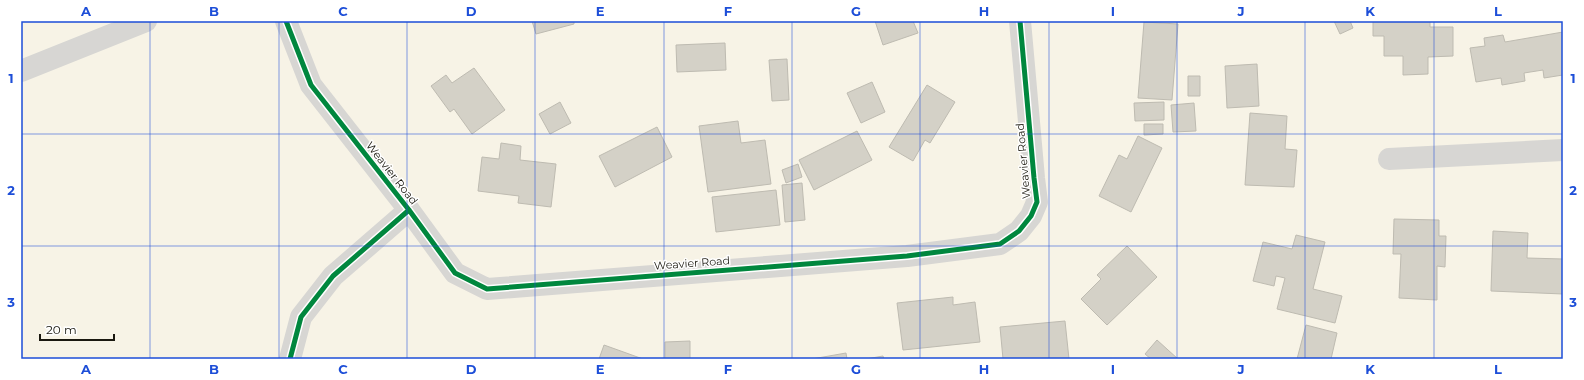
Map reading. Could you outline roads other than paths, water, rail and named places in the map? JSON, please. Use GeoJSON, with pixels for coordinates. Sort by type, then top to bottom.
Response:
{"type":"FeatureCollection","features":[{"type":"Feature","properties":{"kind":"street"},"geometry":{"type":"LineString","coordinates":[[21,71],[146,21]]}},
{"type":"Feature","properties":{"kind":"street","name":"Weavier Road"},"geometry":{"type":"LineString","coordinates":[[286,21],[311,85],[409,210],[455,273],[487,289],[899,257],[1000,244],[1019,232],[1031,216],[1038,202],[1034,178],[1020,21]]}},
{"type":"Feature","properties":{"kind":"street"},"geometry":{"type":"LineString","coordinates":[[1389,158],[1563,150]]}},
{"type":"Feature","properties":{"kind":"street"},"geometry":{"type":"LineString","coordinates":[[290,359],[300,317],[333,276],[409,210]]}}]}
